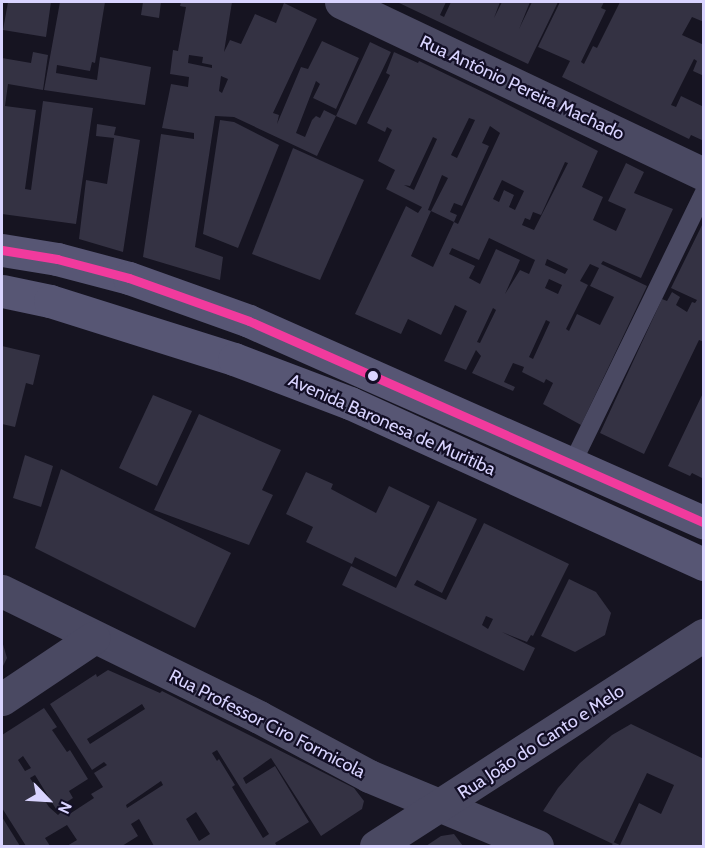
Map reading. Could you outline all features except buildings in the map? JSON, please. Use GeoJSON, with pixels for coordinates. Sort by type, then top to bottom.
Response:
{"type":"FeatureCollection","features":[{"type":"Feature","properties":{"kind":"main road","name":"Avenida Baronesa de Muritiba"},"geometry":{"type":"LineString","coordinates":[[2,250],[57,259],[129,278],[249,321],[704,523]]}},
{"type":"Feature","properties":{"kind":"main road","name":"Avenida Baronesa de Muritiba"},"geometry":{"type":"LineString","coordinates":[[2,291],[50,301],[234,359],[350,403],[704,564]]}},
{"type":"Feature","properties":{"kind":"street","name":"Rua Antônio Pereira Machado"},"geometry":{"type":"LineString","coordinates":[[341,2],[704,174]]}},
{"type":"Feature","properties":{"kind":"street","name":"Rua Professor Ciro Formicola"},"geometry":{"type":"LineString","coordinates":[[2,591],[93,638],[259,717],[369,776],[537,846]]}},
{"type":"Feature","properties":{"kind":"street","name":"Rua João do Canto e Melo"},"geometry":{"type":"LineString","coordinates":[[376,846],[440,807],[704,634]]}},
{"type":"Feature","properties":{"kind":"street"},"geometry":{"type":"LineString","coordinates":[[2,699],[93,638]]}},
{"type":"Feature","properties":{"kind":"lane"},"geometry":{"type":"LineString","coordinates":[[572,464],[704,192]]}},
{"type":"Feature","properties":{"kind":"transit line"},"geometry":{"type":"LineString","coordinates":[[2,250],[57,259],[129,278],[249,321],[704,523]]}}]}
